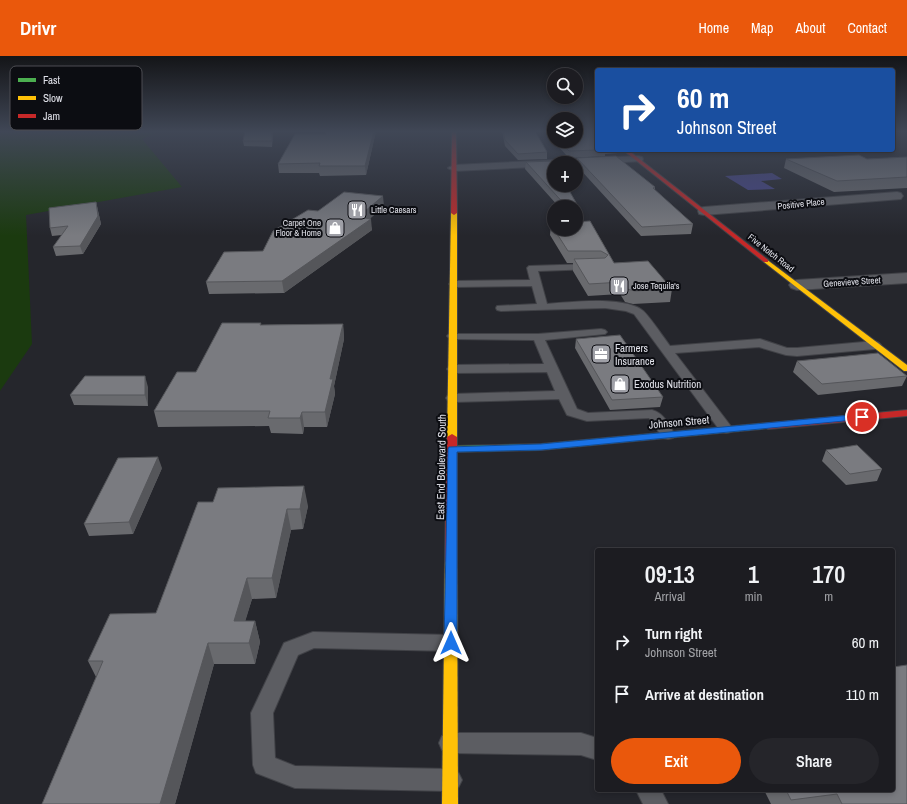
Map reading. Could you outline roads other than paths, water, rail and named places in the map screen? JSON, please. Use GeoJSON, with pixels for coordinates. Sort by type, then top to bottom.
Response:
{"type":"FeatureCollection","features":[{"type":"Feature","properties":{"kind":"main road","name":"Five Notch Road"},"geometry":{"type":"LineString","coordinates":[[647,166],[797,285],[907,369]]}},
{"type":"Feature","properties":{"kind":"main road","name":"East End Boulevard South"},"geometry":{"type":"LineString","coordinates":[[450,804],[454,168]]}},
{"type":"Feature","properties":{"kind":"main road","name":"Johnson Street"},"geometry":{"type":"LineString","coordinates":[[453,449],[541,447],[907,413]]}},
{"type":"Feature","properties":{"kind":"street"},"geometry":{"type":"LineString","coordinates":[[454,168],[496,166]]}},
{"type":"Feature","properties":{"kind":"street","name":"Positive Place"},"geometry":{"type":"LineString","coordinates":[[704,211],[897,196]]}},
{"type":"Feature","properties":{"kind":"street","name":"Genevieve Street"},"geometry":{"type":"LineString","coordinates":[[797,285],[907,278]]}},
{"type":"Feature","properties":{"kind":"lane"},"geometry":{"type":"LineString","coordinates":[[543,307],[532,268],[600,267]]}},
{"type":"Feature","properties":{"kind":"lane"},"geometry":{"type":"LineString","coordinates":[[454,284],[536,284]]}},
{"type":"Feature","properties":{"kind":"lane"},"geometry":{"type":"LineString","coordinates":[[501,308],[611,306],[631,308],[638,312],[726,429]]}},
{"type":"Feature","properties":{"kind":"lane"},"geometry":{"type":"LineString","coordinates":[[453,336],[538,337],[601,332]]}},
{"type":"Feature","properties":{"kind":"lane"},"geometry":{"type":"LineString","coordinates":[[538,337],[550,368],[572,412],[586,417],[652,414],[657,417],[668,435]]}},
{"type":"Feature","properties":{"kind":"lane"},"geometry":{"type":"LineString","coordinates":[[666,350],[760,343],[786,351],[797,352],[875,345]]}},
{"type":"Feature","properties":{"kind":"lane"},"geometry":{"type":"LineString","coordinates":[[453,369],[550,368]]}},
{"type":"Feature","properties":{"kind":"lane"},"geometry":{"type":"LineString","coordinates":[[453,398],[563,395]]}},
{"type":"Feature","properties":{"kind":"lane"},"geometry":{"type":"LineString","coordinates":[[450,780],[295,777],[264,765],[262,713],[291,649],[313,640],[451,643]]}},
{"type":"Feature","properties":{"kind":"lane"},"geometry":{"type":"LineString","coordinates":[[450,743],[581,744],[595,748]]}},
{"type":"Feature","properties":{"kind":"lane"},"geometry":{"type":"LineString","coordinates":[[649,792],[656,804]]}},
{"type":"Feature","properties":{"kind":"place","name":"Little Caesars"},"geometry":{"type":"Point","coordinates":[357,210]}},
{"type":"Feature","properties":{"kind":"place","name":"Carpet One Floor & Home"},"geometry":{"type":"Point","coordinates":[335,228]}},
{"type":"Feature","properties":{"kind":"place","name":"Jose Tequila's"},"geometry":{"type":"Point","coordinates":[619,286]}},
{"type":"Feature","properties":{"kind":"place","name":"Farmers Insurance"},"geometry":{"type":"Point","coordinates":[601,354]}},
{"type":"Feature","properties":{"kind":"place","name":"Exodus Nutrition"},"geometry":{"type":"Point","coordinates":[620,384]}}]}
